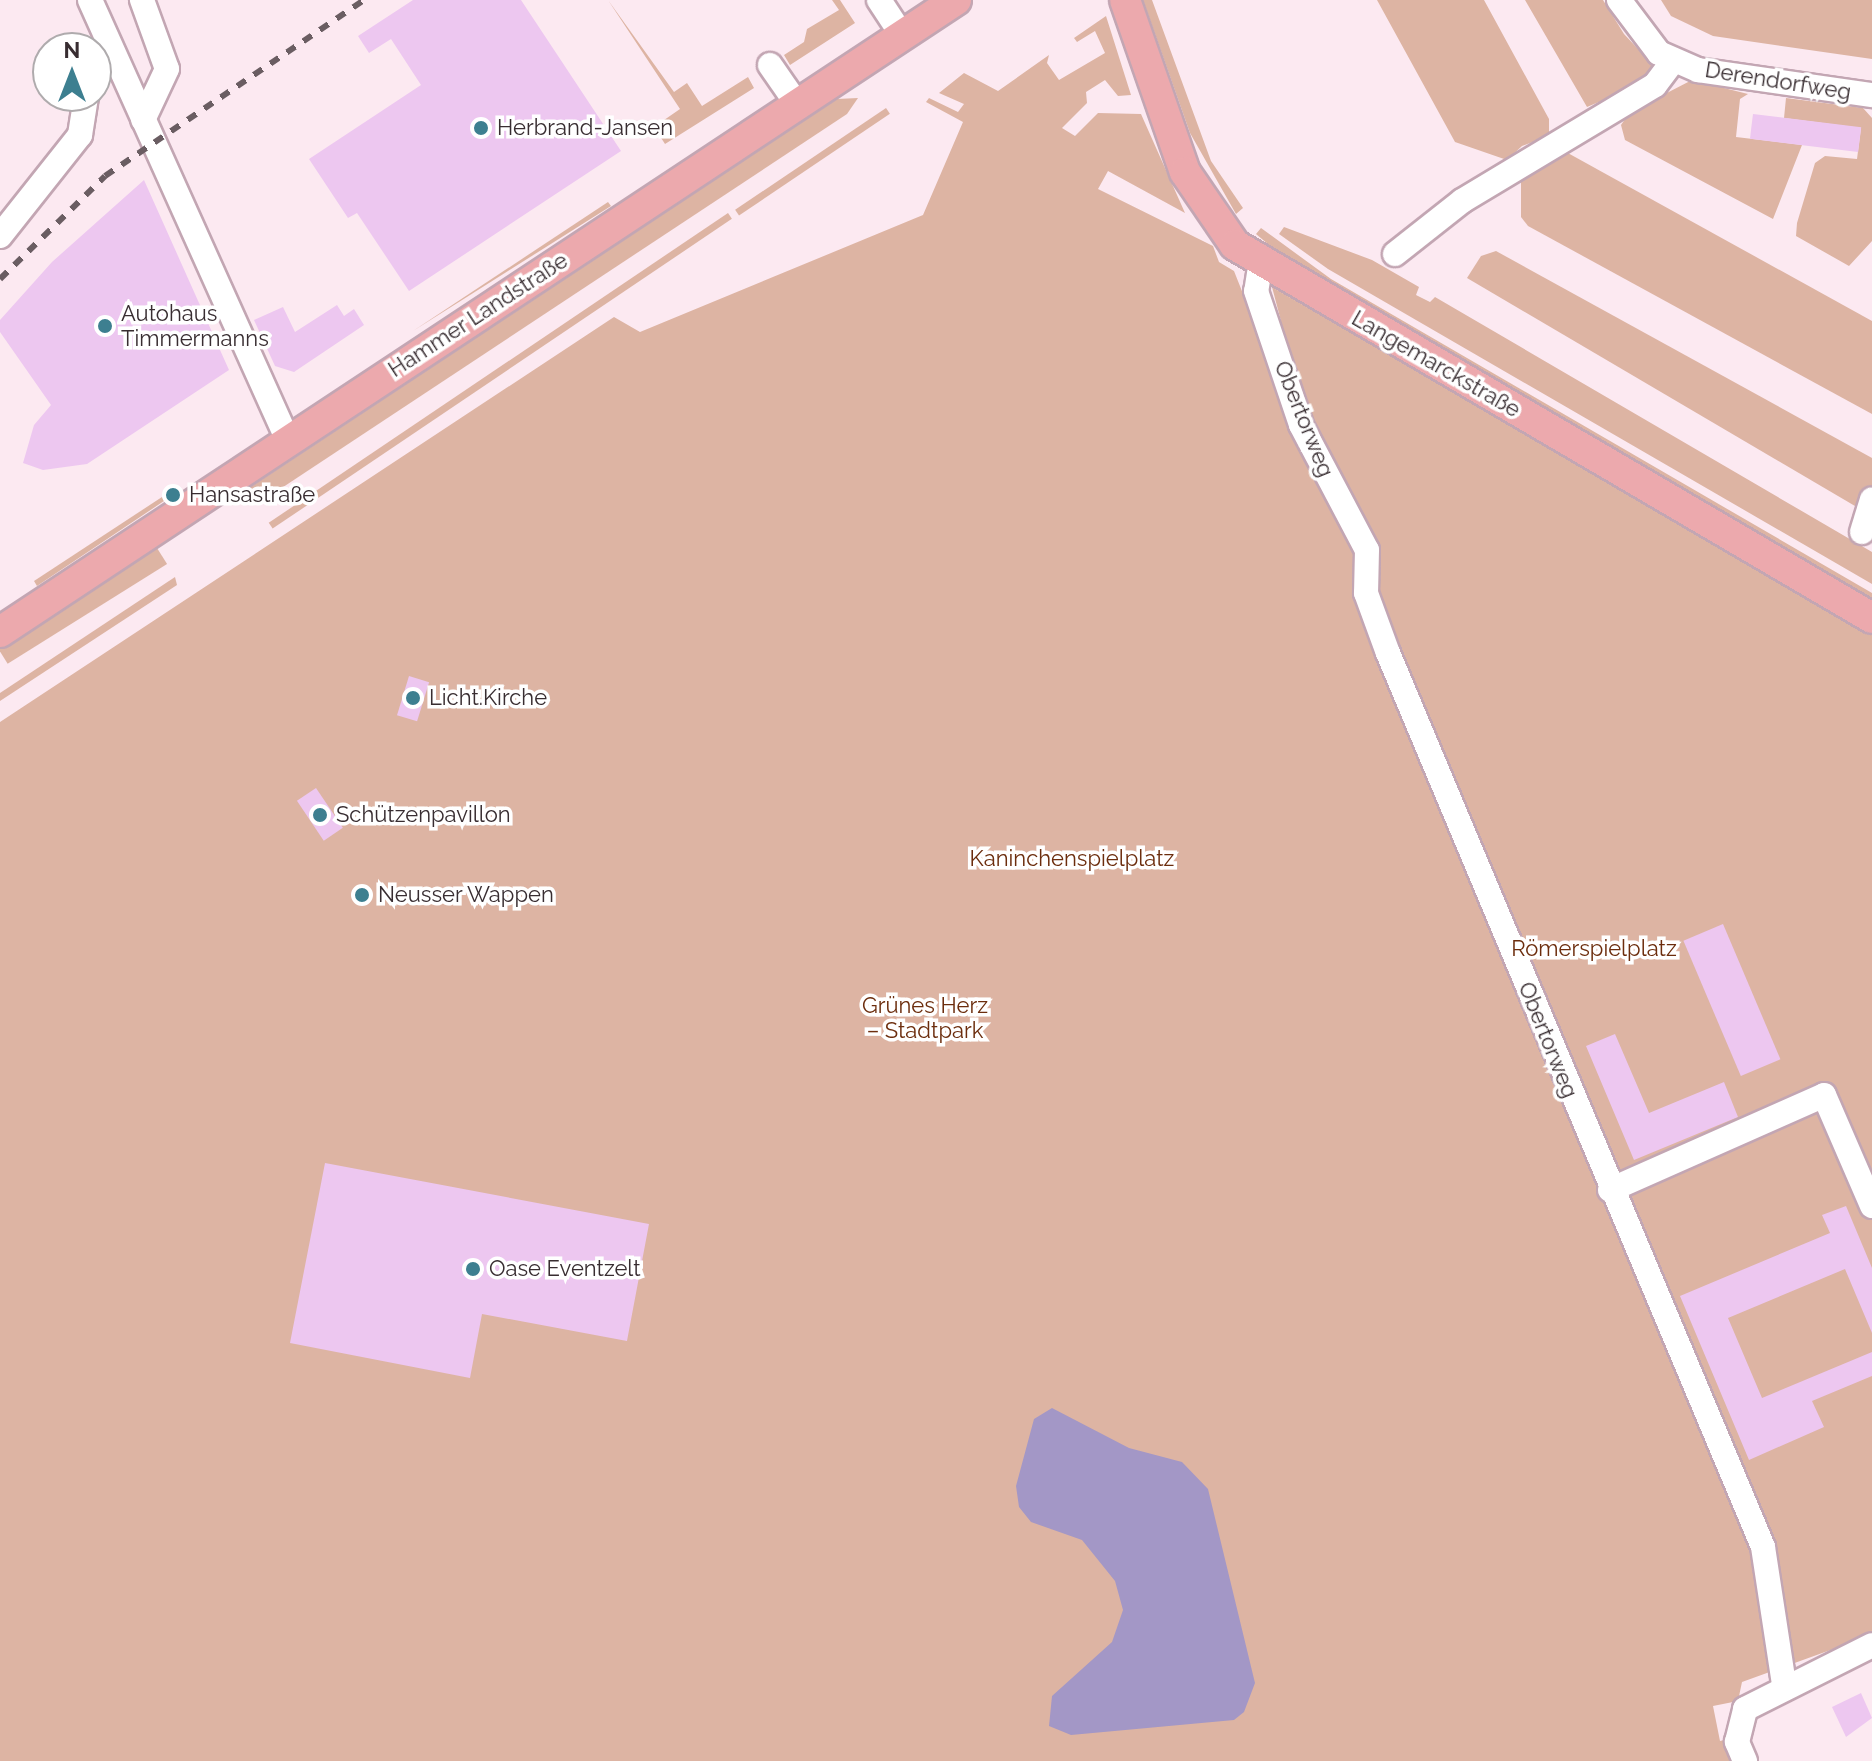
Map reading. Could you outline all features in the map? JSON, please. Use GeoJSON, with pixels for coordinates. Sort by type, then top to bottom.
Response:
{"type":"FeatureCollection","features":[{"type":"Feature","properties":{"kind":"main road","name":"Hammer Landstraße"},"geometry":{"type":"LineString","coordinates":[[0,632],[956,0]]}},
{"type":"Feature","properties":{"kind":"main road","name":"Langemarckstraße"},"geometry":{"type":"LineString","coordinates":[[1125,0],[1185,172],[1235,245],[1872,618]]}},
{"type":"Feature","properties":{"kind":"street"},"geometry":{"type":"LineString","coordinates":[[90,0],[98,32]]}},
{"type":"Feature","properties":{"kind":"street"},"geometry":{"type":"LineString","coordinates":[[142,0],[167,69],[143,120]]}},
{"type":"Feature","properties":{"kind":"street"},"geometry":{"type":"LineString","coordinates":[[879,0],[902,35]]}},
{"type":"Feature","properties":{"kind":"street","name":"Derendorfweg"},"geometry":{"type":"LineString","coordinates":[[1619,0],[1646,41],[1673,61],[1738,79],[1872,95]]}},
{"type":"Feature","properties":{"kind":"street"},"geometry":{"type":"LineString","coordinates":[[1395,254],[1462,201],[1655,85],[1673,61]]}},
{"type":"Feature","properties":{"kind":"street"},"geometry":{"type":"LineString","coordinates":[[770,65],[797,104]]}},
{"type":"Feature","properties":{"kind":"street"},"geometry":{"type":"LineString","coordinates":[[112,69],[143,120],[288,441]]}},
{"type":"Feature","properties":{"kind":"street"},"geometry":{"type":"LineString","coordinates":[[0,236],[80,135],[84,112]]}},
{"type":"Feature","properties":{"kind":"street","name":"Obertorweg"},"geometry":{"type":"LineString","coordinates":[[1261,261],[1256,291],[1301,425],[1367,550],[1366,593],[1384,641],[1610,1190],[1763,1547],[1784,1685]]}},
{"type":"Feature","properties":{"kind":"street"},"geometry":{"type":"LineString","coordinates":[[1862,532],[1872,499]]}},
{"type":"Feature","properties":{"kind":"street"},"geometry":{"type":"LineString","coordinates":[[1610,1190],[1824,1095],[1872,1206]]}},
{"type":"Feature","properties":{"kind":"street"},"geometry":{"type":"LineString","coordinates":[[1745,1761],[1737,1742],[1745,1709],[1784,1685],[1872,1645]]}},
{"type":"Feature","properties":{"kind":"green space"},"geometry":{"type":"Polygon","coordinates":[[[608,0],[674,92],[687,83],[702,106],[748,77],[754,88],[665,144],[654,127],[680,109],[608,0]]]}},
{"type":"Feature","properties":{"kind":"green space"},"geometry":{"type":"Polygon","coordinates":[[[832,0],[840,0],[855,23],[790,65],[784,55],[804,42],[807,29],[839,10],[832,0]]]}},
{"type":"Feature","properties":{"kind":"green space"},"geometry":{"type":"Polygon","coordinates":[[[1143,0],[1152,0],[1211,161],[1243,208],[1236,214],[1190,133],[1143,0]]]}},
{"type":"Feature","properties":{"kind":"green space"},"geometry":{"type":"Polygon","coordinates":[[[1377,0],[1484,0],[1549,119],[1549,136],[1522,146],[1507,160],[1455,142],[1377,0]]]}},
{"type":"Feature","properties":{"kind":"green space"},"geometry":{"type":"Polygon","coordinates":[[[1525,0],[1603,0],[1624,34],[1653,65],[1641,84],[1587,107],[1525,0]]]}},
{"type":"Feature","properties":{"kind":"green space"},"geometry":{"type":"Polygon","coordinates":[[[1661,0],[1872,0],[1872,59],[1713,36],[1671,16],[1661,0]]]}},
{"type":"Feature","properties":{"kind":"green space","name":"Grünes Herz – Stadtpark"},"geometry":{"type":"Polygon","coordinates":[[[1106,16],[1131,95],[1118,96],[1105,80],[1086,92],[1087,103],[1062,128],[1075,136],[1098,113],[1141,114],[1185,213],[1108,171],[1098,189],[1213,246],[1219,262],[1234,271],[1255,324],[1281,321],[1272,287],[1872,634],[1872,1635],[1742,1682],[1738,1701],[1713,1706],[1720,1741],[1729,1739],[1737,1761],[0,1761],[0,722],[614,317],[640,332],[923,215],[963,122],[926,102],[929,98],[958,112],[964,104],[939,93],[964,73],[998,91],[1049,55],[1047,63],[1059,80],[1105,53],[1095,31],[1077,42],[1074,38],[1106,16]]]}},
{"type":"Feature","properties":{"kind":"green space"},"geometry":{"type":"Polygon","coordinates":[[[1692,80],[1748,94],[1740,99],[1736,137],[1802,145],[1773,219],[1625,140],[1621,125],[1630,112],[1692,80]]]}},
{"type":"Feature","properties":{"kind":"green space"},"geometry":{"type":"Polygon","coordinates":[[[858,98],[847,114],[256,505],[246,490],[837,99],[858,98]]]}},
{"type":"Feature","properties":{"kind":"green space"},"geometry":{"type":"Polygon","coordinates":[[[1786,98],[1863,108],[1872,118],[1872,241],[1849,266],[1796,236],[1797,223],[1815,163],[1825,156],[1857,159],[1861,128],[1784,118],[1786,98]]]}},
{"type":"Feature","properties":{"kind":"green space"},"geometry":{"type":"Polygon","coordinates":[[[886,108],[890,114],[739,216],[735,210],[886,108]]]}},
{"type":"Feature","properties":{"kind":"green space"},"geometry":{"type":"Polygon","coordinates":[[[1566,152],[1872,321],[1872,414],[1528,226],[1521,217],[1521,180],[1566,152]]]}},
{"type":"Feature","properties":{"kind":"green space"},"geometry":{"type":"Polygon","coordinates":[[[608,202],[611,206],[413,331],[608,202]]]}},
{"type":"Feature","properties":{"kind":"green space"},"geometry":{"type":"Polygon","coordinates":[[[728,213],[732,219],[273,529],[269,523],[728,213]]]}},
{"type":"Feature","properties":{"kind":"green space"},"geometry":{"type":"Polygon","coordinates":[[[1284,227],[1372,260],[1419,287],[1416,295],[1430,302],[1435,297],[1872,552],[1872,584],[1328,269],[1279,234],[1284,227]]]}},
{"type":"Feature","properties":{"kind":"green space"},"geometry":{"type":"Polygon","coordinates":[[[1261,228],[1331,279],[1872,593],[1872,602],[1289,262],[1256,234],[1261,228]]]}},
{"type":"Feature","properties":{"kind":"green space"},"geometry":{"type":"Polygon","coordinates":[[[1496,251],[1872,458],[1872,516],[1467,278],[1481,256],[1496,251]]]}},
{"type":"Feature","properties":{"kind":"green space"},"geometry":{"type":"Polygon","coordinates":[[[162,497],[164,501],[37,586],[34,581],[162,497]]]}},
{"type":"Feature","properties":{"kind":"green space"},"geometry":{"type":"Polygon","coordinates":[[[157,548],[167,564],[8,664],[0,646],[157,548]]]}},
{"type":"Feature","properties":{"kind":"green space"},"geometry":{"type":"Polygon","coordinates":[[[175,577],[177,585],[0,701],[0,693],[175,577]]]}},
{"type":"Feature","properties":{"kind":"shaded area"},"geometry":{"type":"Polygon","coordinates":[[[1052,1408],[1129,1448],[1182,1462],[1208,1489],[1255,1683],[1244,1712],[1234,1720],[1071,1735],[1049,1726],[1052,1696],[1112,1642],[1123,1610],[1115,1581],[1082,1540],[1031,1522],[1019,1507],[1016,1486],[1034,1419],[1052,1408]]]}},
{"type":"Feature","properties":{"kind":"building","name":"Herbrand-Jansen"},"geometry":{"type":"Polygon","coordinates":[[[413,0],[521,0],[621,151],[409,291],[357,213],[348,218],[309,159],[421,85],[391,39],[369,53],[358,36],[413,0]]]}},
{"type":"Feature","properties":{"kind":"building"},"geometry":{"type":"Polygon","coordinates":[[[1753,114],[1861,127],[1858,152],[1750,139],[1753,114]]]}},
{"type":"Feature","properties":{"kind":"building","name":"Autohaus Timmermanns"},"geometry":{"type":"Polygon","coordinates":[[[144,180],[229,370],[87,464],[43,470],[23,463],[34,425],[51,405],[0,332],[0,320],[52,262],[144,180]]]}},
{"type":"Feature","properties":{"kind":"building"},"geometry":{"type":"Polygon","coordinates":[[[337,305],[344,316],[354,309],[364,325],[294,372],[275,366],[254,320],[283,307],[295,332],[337,305]]]}},
{"type":"Feature","properties":{"kind":"building","name":"Licht.Kirche"},"geometry":{"type":"Polygon","coordinates":[[[409,676],[429,682],[417,721],[397,715],[409,676]]]}},
{"type":"Feature","properties":{"kind":"building","name":"Schützenpavillon"},"geometry":{"type":"Polygon","coordinates":[[[316,788],[343,828],[324,841],[297,801],[316,788]]]}},
{"type":"Feature","properties":{"kind":"building"},"geometry":{"type":"Polygon","coordinates":[[[1723,924],[1780,1059],[1741,1076],[1683,941],[1723,924]]]}},
{"type":"Feature","properties":{"kind":"building"},"geometry":{"type":"Polygon","coordinates":[[[1615,1034],[1649,1113],[1724,1082],[1738,1117],[1634,1160],[1586,1046],[1615,1034]]]}},
{"type":"Feature","properties":{"kind":"building","name":"Oase Eventzelt"},"geometry":{"type":"Polygon","coordinates":[[[325,1163],[649,1224],[627,1341],[482,1314],[470,1378],[290,1343],[325,1163]]]}},
{"type":"Feature","properties":{"kind":"building"},"geometry":{"type":"Polygon","coordinates":[[[1846,1206],[1872,1268],[1872,1333],[1845,1269],[1728,1318],[1762,1398],[1872,1352],[1872,1376],[1812,1401],[1824,1427],[1749,1460],[1680,1296],[1830,1233],[1822,1215],[1846,1206]]]}},
{"type":"Feature","properties":{"kind":"building"},"geometry":{"type":"Polygon","coordinates":[[[1861,1693],[1872,1718],[1846,1737],[1832,1707],[1861,1693]]]}},
{"type":"Feature","properties":{"kind":"railway"},"geometry":{"type":"LineString","coordinates":[[0,279],[105,176],[364,0]]}},
{"type":"Feature","properties":{"kind":"place","name":"Herbrand-Jansen"},"geometry":{"type":"Point","coordinates":[481,128]}},
{"type":"Feature","properties":{"kind":"place","name":"Autohaus Timmermanns"},"geometry":{"type":"Point","coordinates":[105,326]}},
{"type":"Feature","properties":{"kind":"place","name":"Hansastraße"},"geometry":{"type":"Point","coordinates":[173,495]}},
{"type":"Feature","properties":{"kind":"place","name":"Licht.Kirche"},"geometry":{"type":"Point","coordinates":[413,698]}},
{"type":"Feature","properties":{"kind":"place","name":"Schützenpavillon"},"geometry":{"type":"Point","coordinates":[320,815]}},
{"type":"Feature","properties":{"kind":"place","name":"Neusser Wappen"},"geometry":{"type":"Point","coordinates":[362,895]}},
{"type":"Feature","properties":{"kind":"place","name":"Oase Eventzelt"},"geometry":{"type":"Point","coordinates":[473,1269]}},
{"type":"Feature","properties":{"kind":"park label","name":"Kaninchenspielplatz"},"geometry":{"type":"Point","coordinates":[1072,859]}},
{"type":"Feature","properties":{"kind":"park label","name":"Römerspielplatz"},"geometry":{"type":"Point","coordinates":[1594,949]}}]}
